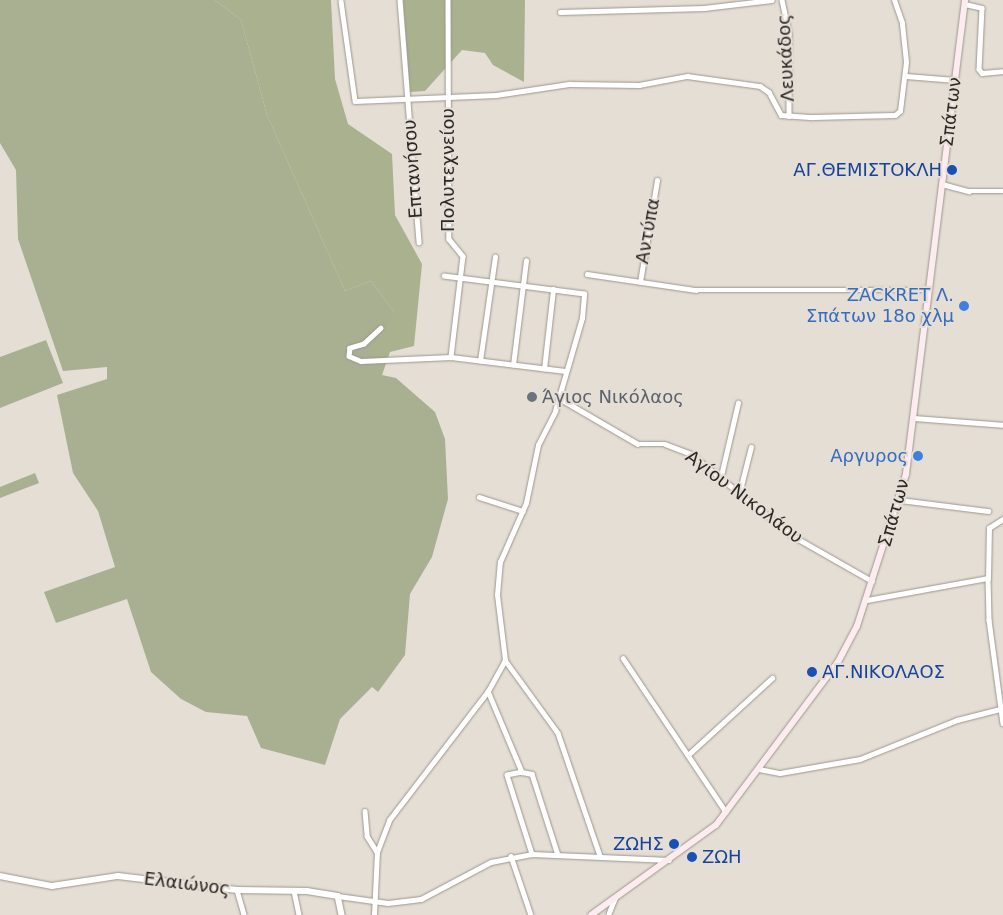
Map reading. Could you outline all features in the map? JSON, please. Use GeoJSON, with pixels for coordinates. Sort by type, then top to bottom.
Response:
{"type":"FeatureCollection","features":[{"type":"Feature","properties":{"kind":"main road","name":"Σπάτων"},"geometry":{"type":"LineString","coordinates":[[591,915],[670,860],[726,812],[838,662],[867,600],[900,500],[914,418],[965,2]]}},
{"type":"Feature","properties":{"kind":"street","name":"Επτανήσου"},"geometry":{"type":"LineString","coordinates":[[400,0],[419,242]]}},
{"type":"Feature","properties":{"kind":"street","name":"Πολυτεχνείου"},"geometry":{"type":"LineString","coordinates":[[448,0],[450,245],[463,256],[460,278]]}},
{"type":"Feature","properties":{"kind":"street"},"geometry":{"type":"LineString","coordinates":[[560,12],[704,8],[772,0]]}},
{"type":"Feature","properties":{"kind":"street","name":"Λευκάδος"},"geometry":{"type":"LineString","coordinates":[[782,0],[789,33],[789,116]]}},
{"type":"Feature","properties":{"kind":"street"},"geometry":{"type":"LineString","coordinates":[[341,1],[355,101],[448,94],[496,95],[570,84],[639,85],[687,76],[760,86],[769,92],[776,111],[789,116],[895,115],[901,106],[906,76],[902,23],[894,0]]}},
{"type":"Feature","properties":{"kind":"street"},"geometry":{"type":"LineString","coordinates":[[965,2],[982,8],[979,69],[982,73],[1003,71]]}},
{"type":"Feature","properties":{"kind":"street"},"geometry":{"type":"LineString","coordinates":[[906,76],[955,80]]}},
{"type":"Feature","properties":{"kind":"street","name":"Αντύπα"},"geometry":{"type":"LineString","coordinates":[[640,282],[657,180]]}},
{"type":"Feature","properties":{"kind":"street"},"geometry":{"type":"LineString","coordinates":[[942,184],[969,191],[1003,190]]}},
{"type":"Feature","properties":{"kind":"street"},"geometry":{"type":"LineString","coordinates":[[480,361],[495,257]]}},
{"type":"Feature","properties":{"kind":"street"},"geometry":{"type":"LineString","coordinates":[[513,364],[526,261]]}},
{"type":"Feature","properties":{"kind":"street"},"geometry":{"type":"LineString","coordinates":[[588,274],[696,290],[929,290]]}},
{"type":"Feature","properties":{"kind":"street"},"geometry":{"type":"LineString","coordinates":[[444,276],[584,294],[580,331],[565,371],[559,398],[538,445],[523,511],[497,577],[505,660],[557,730],[600,856]]}},
{"type":"Feature","properties":{"kind":"street"},"geometry":{"type":"LineString","coordinates":[[450,357],[460,278]]}},
{"type":"Feature","properties":{"kind":"street"},"geometry":{"type":"LineString","coordinates":[[544,368],[553,290]]}},
{"type":"Feature","properties":{"kind":"street"},"geometry":{"type":"LineString","coordinates":[[381,328],[364,344],[350,348],[349,356],[361,361],[450,357],[565,371]]}},
{"type":"Feature","properties":{"kind":"street","name":"Αγίου Νικολάου"},"geometry":{"type":"LineString","coordinates":[[559,398],[638,444],[678,447],[740,490],[793,536],[873,582]]}},
{"type":"Feature","properties":{"kind":"street"},"geometry":{"type":"LineString","coordinates":[[721,476],[738,402]]}},
{"type":"Feature","properties":{"kind":"street"},"geometry":{"type":"LineString","coordinates":[[914,418],[1003,425]]}},
{"type":"Feature","properties":{"kind":"street"},"geometry":{"type":"LineString","coordinates":[[740,490],[751,447]]}},
{"type":"Feature","properties":{"kind":"street"},"geometry":{"type":"LineString","coordinates":[[479,497],[523,511]]}},
{"type":"Feature","properties":{"kind":"street"},"geometry":{"type":"LineString","coordinates":[[900,500],[988,511]]}},
{"type":"Feature","properties":{"kind":"street"},"geometry":{"type":"LineString","coordinates":[[1003,519],[989,528],[988,578],[1000,709],[1003,723]]}},
{"type":"Feature","properties":{"kind":"street"},"geometry":{"type":"LineString","coordinates":[[867,600],[988,578]]}},
{"type":"Feature","properties":{"kind":"street"},"geometry":{"type":"LineString","coordinates":[[623,658],[726,812]]}},
{"type":"Feature","properties":{"kind":"street"},"geometry":{"type":"LineString","coordinates":[[374,915],[377,852],[390,820],[488,691],[505,660]]}},
{"type":"Feature","properties":{"kind":"street"},"geometry":{"type":"LineString","coordinates":[[688,755],[772,678]]}},
{"type":"Feature","properties":{"kind":"street"},"geometry":{"type":"LineString","coordinates":[[488,691],[522,772]]}},
{"type":"Feature","properties":{"kind":"street"},"geometry":{"type":"LineString","coordinates":[[759,769],[780,773],[860,759],[957,720],[1000,709]]}},
{"type":"Feature","properties":{"kind":"street"},"geometry":{"type":"LineString","coordinates":[[532,854],[507,775],[522,772],[532,774],[558,855]]}},
{"type":"Feature","properties":{"kind":"street"},"geometry":{"type":"LineString","coordinates":[[365,811],[367,836],[377,852]]}},
{"type":"Feature","properties":{"kind":"street"},"geometry":{"type":"LineString","coordinates":[[531,915],[511,856],[532,854],[670,860]]}},
{"type":"Feature","properties":{"kind":"street","name":"Ελαιώνος"},"geometry":{"type":"LineString","coordinates":[[0,876],[52,886],[118,876],[237,890],[294,891],[376,902],[421,899],[511,856]]}},
{"type":"Feature","properties":{"kind":"street"},"geometry":{"type":"LineString","coordinates":[[237,890],[244,915]]}},
{"type":"Feature","properties":{"kind":"street"},"geometry":{"type":"LineString","coordinates":[[294,891],[299,915]]}},
{"type":"Feature","properties":{"kind":"street"},"geometry":{"type":"LineString","coordinates":[[338,896],[342,915]]}},
{"type":"Feature","properties":{"kind":"street"},"geometry":{"type":"LineString","coordinates":[[608,915],[615,898]]}},
{"type":"Feature","properties":{"kind":"green space"},"geometry":{"type":"Polygon","coordinates":[[[0,0],[215,0],[241,20],[267,115],[345,291],[371,281],[394,312],[382,375],[396,378],[435,412],[445,439],[448,499],[432,557],[410,594],[405,655],[378,692],[372,687],[340,719],[325,765],[261,748],[247,716],[206,712],[181,699],[151,672],[127,599],[56,623],[44,592],[115,567],[98,511],[73,473],[57,395],[107,379],[107,367],[63,371],[18,239],[16,170],[0,143],[0,0]]]}},
{"type":"Feature","properties":{"kind":"green space"},"geometry":{"type":"Polygon","coordinates":[[[215,0],[331,0],[335,79],[348,124],[392,154],[395,215],[422,264],[414,346],[390,352],[382,375],[368,348],[394,312],[371,281],[345,291],[267,115],[241,20],[215,0]]]}},
{"type":"Feature","properties":{"kind":"green space"},"geometry":{"type":"Polygon","coordinates":[[[403,0],[525,0],[524,82],[493,65],[485,53],[462,50],[425,91],[410,92],[403,0]]]}},
{"type":"Feature","properties":{"kind":"green space"},"geometry":{"type":"Polygon","coordinates":[[[46,340],[63,383],[0,408],[0,357],[46,340]]]}},
{"type":"Feature","properties":{"kind":"green space"},"geometry":{"type":"Polygon","coordinates":[[[35,473],[39,483],[0,498],[0,487],[35,473]]]}},
{"type":"Feature","properties":{"kind":"place","name":"ΑΓ.ΘΕΜΙΣΤΟΚΛΗ"},"geometry":{"type":"Point","coordinates":[952,170]}},
{"type":"Feature","properties":{"kind":"place","name":"ZACKRET Λ. Σπάτων 18ο χλμ"},"geometry":{"type":"Point","coordinates":[964,306]}},
{"type":"Feature","properties":{"kind":"place","name":"Άγιος Νικόλαος"},"geometry":{"type":"Point","coordinates":[532,397]}},
{"type":"Feature","properties":{"kind":"place","name":"Αργυρος"},"geometry":{"type":"Point","coordinates":[918,456]}},
{"type":"Feature","properties":{"kind":"place","name":"ΑΓ.ΝΙΚΟΛΑΟΣ"},"geometry":{"type":"Point","coordinates":[812,672]}},
{"type":"Feature","properties":{"kind":"place","name":"ΖΩΗΣ"},"geometry":{"type":"Point","coordinates":[674,844]}},
{"type":"Feature","properties":{"kind":"place","name":"ΖΩΗ"},"geometry":{"type":"Point","coordinates":[692,857]}}]}
